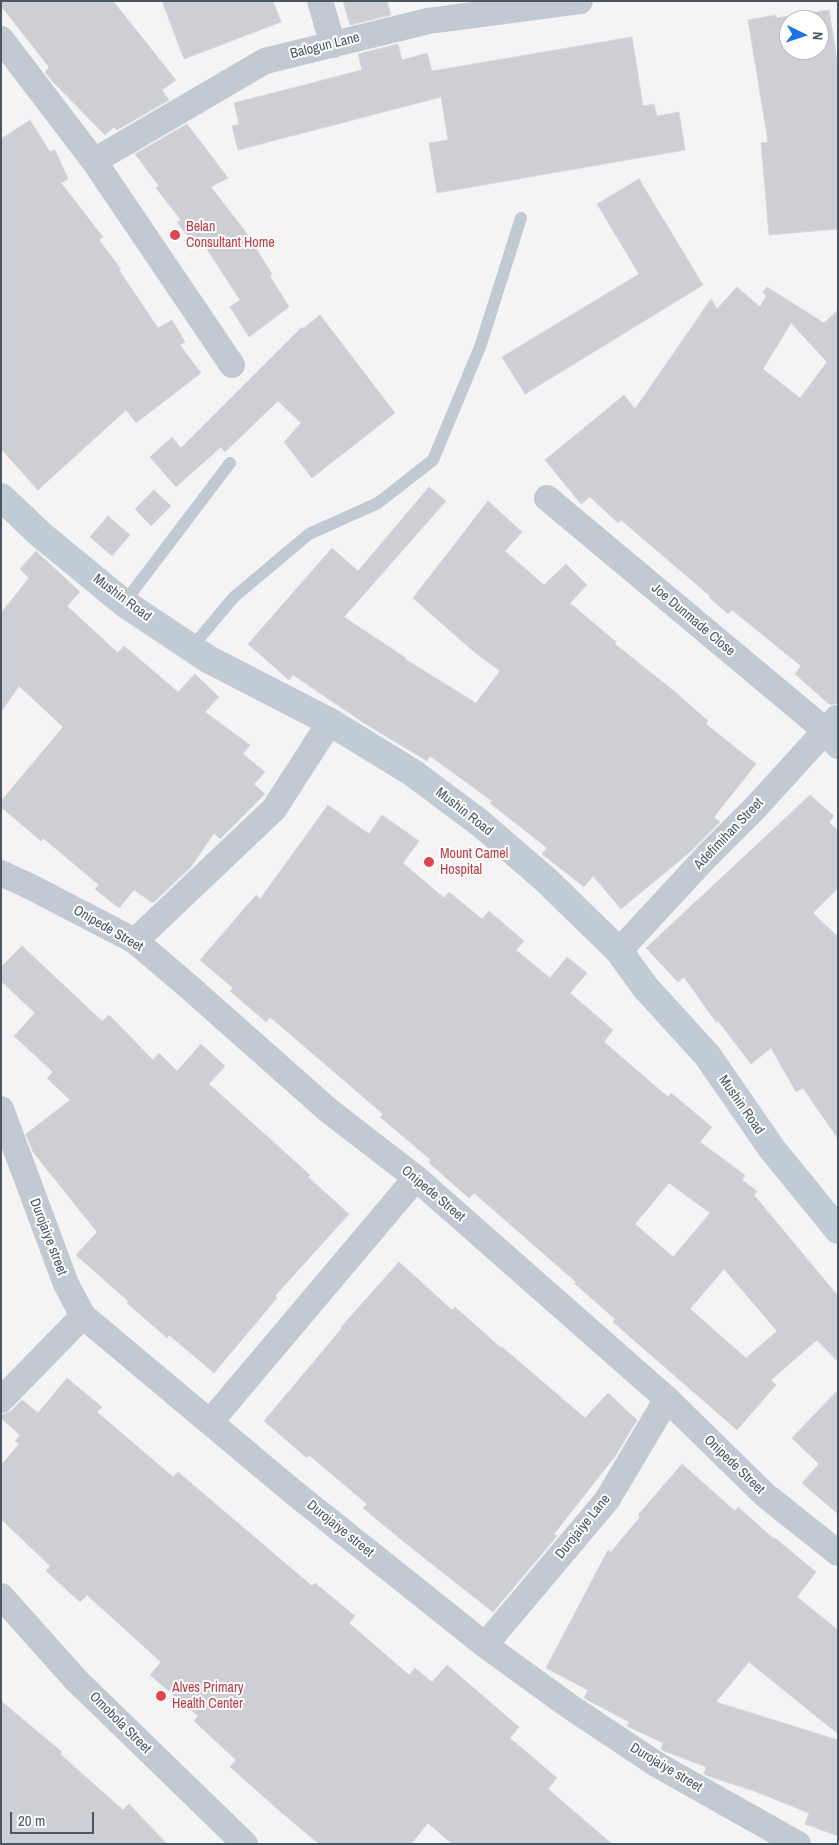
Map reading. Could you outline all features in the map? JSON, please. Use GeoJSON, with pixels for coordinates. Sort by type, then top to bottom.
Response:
{"type":"FeatureCollection","features":[{"type":"Feature","properties":{"kind":"main road","name":"Mushin Road"},"geometry":{"type":"LineString","coordinates":[[1,497],[40,534],[124,603],[208,659],[330,722],[412,773],[480,822],[545,879],[619,951],[645,987],[707,1056],[772,1150],[838,1230]]}},
{"type":"Feature","properties":{"kind":"street"},"geometry":{"type":"LineString","coordinates":[[320,1],[333,45]]}},
{"type":"Feature","properties":{"kind":"street","name":"Balogun Lane"},"geometry":{"type":"LineString","coordinates":[[94,161],[265,61],[428,21],[580,1]]}},
{"type":"Feature","properties":{"kind":"street"},"geometry":{"type":"LineString","coordinates":[[1,39],[94,161],[232,365]]}},
{"type":"Feature","properties":{"kind":"street","name":"Joe Dunmade Close"},"geometry":{"type":"LineString","coordinates":[[546,498],[834,731]]}},
{"type":"Feature","properties":{"kind":"street"},"geometry":{"type":"LineString","coordinates":[[135,941],[274,810],[330,722]]}},
{"type":"Feature","properties":{"kind":"street","name":"Adefimihan Street"},"geometry":{"type":"LineString","coordinates":[[619,951],[834,731]]}},
{"type":"Feature","properties":{"kind":"street","name":"Onipede Street"},"geometry":{"type":"LineString","coordinates":[[1,873],[135,941],[328,1110],[416,1178],[667,1399],[765,1495],[838,1553]]}},
{"type":"Feature","properties":{"kind":"street","name":"Durojaiye street"},"geometry":{"type":"LineString","coordinates":[[1,1109],[66,1284],[83,1316],[292,1491],[485,1645],[569,1706],[656,1764],[798,1844]]}},
{"type":"Feature","properties":{"kind":"street"},"geometry":{"type":"LineString","coordinates":[[210,1421],[416,1178]]}},
{"type":"Feature","properties":{"kind":"street"},"geometry":{"type":"LineString","coordinates":[[1,1400],[83,1316]]}},
{"type":"Feature","properties":{"kind":"street","name":"Durojaiye Lane"},"geometry":{"type":"LineString","coordinates":[[485,1645],[607,1500],[667,1399]]}},
{"type":"Feature","properties":{"kind":"street","name":"Omobola Street"},"geometry":{"type":"LineString","coordinates":[[2,1598],[76,1680],[245,1844]]}},
{"type":"Feature","properties":{"kind":"lane"},"geometry":{"type":"LineString","coordinates":[[192,647],[234,597],[309,534],[378,503],[433,460],[480,347],[521,218]]}},
{"type":"Feature","properties":{"kind":"lane"},"geometry":{"type":"LineString","coordinates":[[124,603],[230,463]]}},
{"type":"Feature","properties":{"kind":"building"},"geometry":{"type":"Polygon","coordinates":[[[1,1],[113,1],[176,80],[162,90],[169,100],[117,130],[114,127],[105,135],[45,72],[49,67],[1,6],[1,1]]]}},
{"type":"Feature","properties":{"kind":"building"},"geometry":{"type":"Polygon","coordinates":[[[162,1],[273,1],[281,22],[184,59],[162,1]]]}},
{"type":"Feature","properties":{"kind":"building"},"geometry":{"type":"Polygon","coordinates":[[[343,1],[387,1],[391,15],[350,25],[343,1]]]}},
{"type":"Feature","properties":{"kind":"building"},"geometry":{"type":"Polygon","coordinates":[[[829,10],[838,66],[838,229],[769,235],[761,143],[768,142],[748,20],[776,15],[776,18],[779,18],[779,60],[829,60],[829,10]]]}},
{"type":"Feature","properties":{"kind":"building"},"geometry":{"type":"Polygon","coordinates":[[[632,37],[643,106],[654,104],[657,116],[679,112],[685,150],[437,193],[429,143],[448,140],[441,97],[238,150],[232,126],[239,124],[234,103],[362,70],[358,54],[398,44],[402,60],[427,53],[432,71],[632,37]]]}},
{"type":"Feature","properties":{"kind":"building"},"geometry":{"type":"Polygon","coordinates":[[[30,120],[50,152],[55,150],[68,179],[61,183],[103,237],[99,240],[121,269],[119,270],[158,328],[172,320],[185,342],[180,345],[201,373],[136,423],[126,410],[38,490],[1,449],[1,139],[30,120]]]}},
{"type":"Feature","properties":{"kind":"building"},"geometry":{"type":"Polygon","coordinates":[[[187,124],[228,178],[211,187],[245,231],[272,274],[270,276],[289,307],[249,337],[230,307],[240,300],[199,237],[192,242],[177,222],[181,220],[156,188],[159,186],[135,154],[187,124]]]}},
{"type":"Feature","properties":{"kind":"building"},"geometry":{"type":"Polygon","coordinates":[[[639,179],[703,285],[525,394],[502,357],[639,274],[597,204],[639,179]]]}},
{"type":"Feature","properties":{"kind":"building"},"geometry":{"type":"Polygon","coordinates":[[[737,287],[760,307],[766,296],[763,292],[767,287],[824,323],[838,310],[838,703],[830,705],[795,674],[801,666],[732,610],[728,614],[710,596],[621,520],[618,523],[590,497],[581,504],[545,460],[624,395],[635,409],[711,299],[717,309],[737,287]],[[791,323],[763,369],[800,398],[827,362],[791,323]]]}},
{"type":"Feature","properties":{"kind":"building"},"geometry":{"type":"Polygon","coordinates":[[[320,315],[395,413],[312,478],[284,442],[301,423],[278,401],[225,452],[221,447],[176,487],[150,457],[172,437],[181,448],[302,327],[303,329],[320,315]]]}},
{"type":"Feature","properties":{"kind":"building"},"geometry":{"type":"Polygon","coordinates":[[[429,487],[446,501],[344,617],[405,659],[476,703],[500,671],[473,651],[413,598],[488,501],[522,532],[505,551],[544,585],[566,564],[587,585],[570,603],[616,642],[615,644],[708,721],[706,724],[756,764],[714,817],[720,822],[690,852],[621,909],[593,876],[584,887],[542,854],[547,848],[490,803],[492,801],[430,756],[427,761],[364,723],[293,675],[289,680],[248,644],[332,548],[358,571],[429,487]]]}},
{"type":"Feature","properties":{"kind":"building"},"geometry":{"type":"Polygon","coordinates":[[[154,490],[171,506],[151,526],[135,509],[154,490]]]}},
{"type":"Feature","properties":{"kind":"building"},"geometry":{"type":"Polygon","coordinates":[[[108,516],[130,535],[112,556],[90,537],[108,516]]]}},
{"type":"Feature","properties":{"kind":"building"},"geometry":{"type":"Polygon","coordinates":[[[36,551],[80,592],[67,606],[118,653],[124,646],[178,692],[195,674],[219,697],[205,712],[250,745],[243,754],[265,772],[254,784],[265,794],[220,839],[214,833],[191,867],[153,903],[134,890],[119,908],[95,889],[99,885],[43,838],[41,841],[1,807],[1,801],[63,727],[19,686],[1,712],[1,613],[29,578],[20,569],[36,551]]]}},
{"type":"Feature","properties":{"kind":"building"},"geometry":{"type":"Polygon","coordinates":[[[810,795],[834,816],[829,822],[838,831],[838,888],[813,913],[838,937],[838,1139],[803,1088],[796,1092],[771,1048],[751,1064],[718,1021],[716,1022],[684,977],[678,982],[646,948],[810,795]]]}},
{"type":"Feature","properties":{"kind":"building"},"geometry":{"type":"Polygon","coordinates":[[[328,805],[369,834],[382,815],[419,841],[403,863],[444,898],[449,892],[482,919],[489,911],[524,941],[516,950],[550,978],[567,957],[587,973],[570,993],[613,1030],[604,1042],[668,1097],[671,1093],[712,1127],[700,1142],[745,1175],[742,1180],[757,1191],[754,1195],[838,1296],[838,1362],[817,1340],[771,1380],[776,1385],[737,1430],[613,1322],[615,1319],[575,1284],[576,1282],[474,1193],[469,1198],[429,1163],[431,1160],[380,1117],[383,1114],[270,1017],[266,1022],[230,991],[233,988],[200,960],[256,895],[260,899],[328,805]],[[669,1183],[635,1224],[673,1257],[710,1213],[669,1183]],[[724,1269],[690,1309],[746,1358],[777,1331],[724,1269]]]}},
{"type":"Feature","properties":{"kind":"building"},"geometry":{"type":"Polygon","coordinates":[[[22,946],[102,1021],[109,1015],[153,1060],[159,1053],[177,1071],[201,1044],[225,1066],[209,1084],[310,1175],[308,1177],[349,1214],[275,1296],[277,1298],[214,1373],[169,1335],[167,1338],[76,1255],[97,1232],[33,1152],[26,1134],[70,1100],[47,1078],[53,1072],[14,1036],[35,1013],[1,981],[1,967],[22,946]]]}},
{"type":"Feature","properties":{"kind":"building"},"geometry":{"type":"Polygon","coordinates":[[[399,1262],[452,1310],[455,1307],[585,1418],[608,1393],[637,1420],[616,1455],[554,1534],[557,1536],[493,1612],[363,1508],[367,1504],[309,1455],[307,1458],[264,1421],[341,1327],[399,1262]]]}},
{"type":"Feature","properties":{"kind":"building"},"geometry":{"type":"Polygon","coordinates":[[[67,1378],[102,1407],[97,1412],[173,1477],[178,1472],[312,1586],[315,1583],[355,1616],[349,1623],[409,1675],[415,1668],[432,1682],[447,1665],[519,1727],[510,1738],[557,1778],[548,1789],[612,1844],[452,1844],[428,1823],[411,1844],[319,1844],[282,1813],[230,1767],[236,1760],[194,1721],[198,1716],[150,1675],[161,1662],[87,1595],[80,1602],[46,1571],[50,1566],[1,1519],[1,1465],[19,1444],[15,1441],[20,1435],[1,1418],[1,1415],[11,1411],[22,1400],[38,1413],[67,1378]]]}},
{"type":"Feature","properties":{"kind":"building"},"geometry":{"type":"Polygon","coordinates":[[[838,1390],[838,1514],[802,1483],[819,1464],[792,1438],[838,1390]]]}},
{"type":"Feature","properties":{"kind":"building"},"geometry":{"type":"Polygon","coordinates":[[[682,1464],[735,1511],[738,1507],[774,1539],[816,1572],[797,1597],[838,1630],[838,1734],[749,1662],[716,1702],[838,1740],[838,1836],[805,1824],[809,1813],[754,1791],[708,1776],[704,1774],[706,1767],[664,1751],[661,1749],[663,1743],[627,1726],[629,1722],[584,1698],[588,1690],[546,1668],[608,1550],[611,1552],[640,1517],[638,1515],[682,1464]]]}},
{"type":"Feature","properties":{"kind":"building"},"geometry":{"type":"Polygon","coordinates":[[[1,1701],[62,1752],[60,1754],[123,1810],[129,1804],[167,1844],[1,1844],[1,1701]]]}},
{"type":"Feature","properties":{"kind":"place","name":"Belan Consultant Home"},"geometry":{"type":"Point","coordinates":[175,235]}},
{"type":"Feature","properties":{"kind":"place","name":"Mount Camel Hospital"},"geometry":{"type":"Point","coordinates":[429,862]}},
{"type":"Feature","properties":{"kind":"place","name":"Alves Primary Health Center"},"geometry":{"type":"Point","coordinates":[161,1696]}}]}
